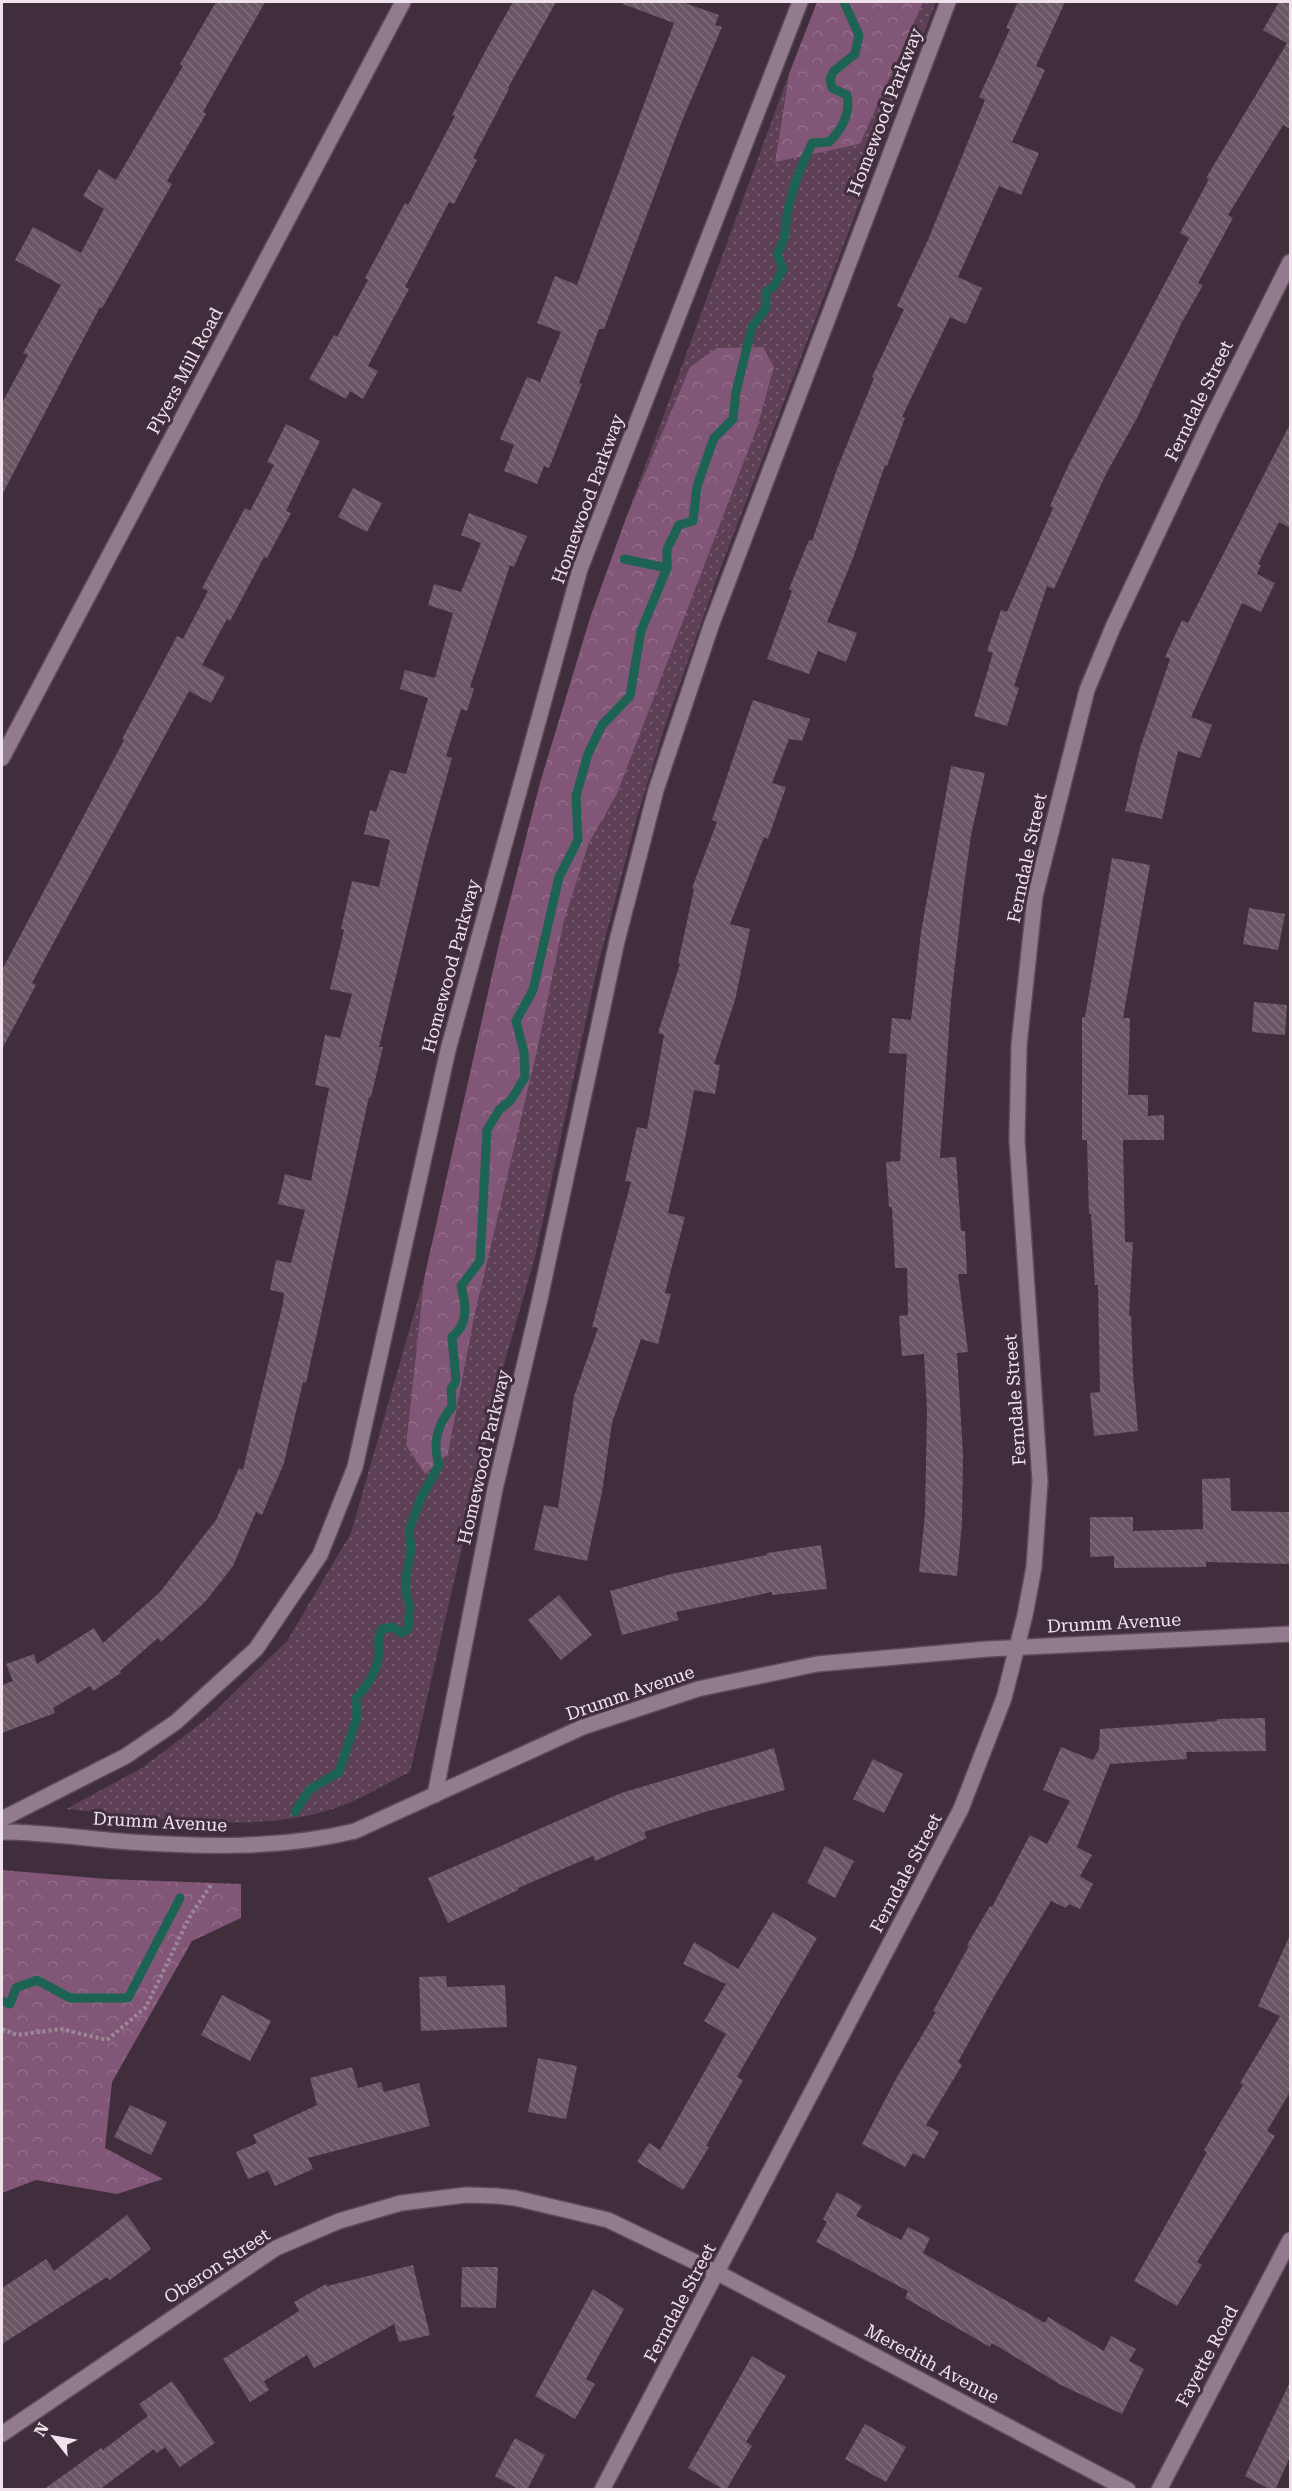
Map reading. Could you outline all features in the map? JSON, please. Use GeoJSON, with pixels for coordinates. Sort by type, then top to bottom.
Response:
{"type":"FeatureCollection","features":[{"type":"Feature","properties":{"kind":"street","name":"Plyers Mill Road"},"geometry":{"type":"LineString","coordinates":[[2,758],[403,2]]}},
{"type":"Feature","properties":{"kind":"street","name":"Homewood Parkway"},"geometry":{"type":"LineString","coordinates":[[2,1819],[126,1756],[176,1722],[256,1649],[320,1556],[355,1467],[448,1050],[580,569],[800,2]]}},
{"type":"Feature","properties":{"kind":"street","name":"Homewood Parkway"},"geometry":{"type":"LineString","coordinates":[[435,1795],[495,1489],[540,1303],[635,862],[685,698],[707,636],[948,2]]}},
{"type":"Feature","properties":{"kind":"street","name":"Ferndale Street"},"geometry":{"type":"LineString","coordinates":[[602,2490],[962,1809],[1004,1698],[1034,1567],[1040,1481],[1017,1140],[1019,1045],[1035,896],[1091,680],[1113,627],[1211,420],[1290,262]]}},
{"type":"Feature","properties":{"kind":"street","name":"Drumm Avenue"},"geometry":{"type":"LineString","coordinates":[[2,1832],[134,1842],[271,1846],[328,1838],[355,1831],[583,1727],[698,1689],[817,1664],[1017,1648],[1290,1634]]}},
{"type":"Feature","properties":{"kind":"street","name":"Oberon Street"},"geometry":{"type":"LineString","coordinates":[[2,2434],[276,2248],[339,2221],[401,2203],[466,2195],[515,2198],[608,2220],[718,2273]]}},
{"type":"Feature","properties":{"kind":"street","name":"Fayette Road"},"geometry":{"type":"LineString","coordinates":[[1159,2490],[1290,2240]]}},
{"type":"Feature","properties":{"kind":"street","name":"Meredith Avenue"},"geometry":{"type":"LineString","coordinates":[[718,2273],[1128,2490]]}},
{"type":"Feature","properties":{"kind":"path"},"geometry":{"type":"LineString","coordinates":[[2,2029],[17,2035],[61,2029],[107,2040],[146,2007],[189,1918],[211,1885]]}},
{"type":"Feature","properties":{"kind":"shaded area"},"geometry":{"type":"Polygon","coordinates":[[[922,2],[936,2],[717,578],[664,729],[637,817],[597,969],[535,1257],[505,1361],[410,1772],[344,1805],[312,1815],[278,1820],[207,1822],[66,1809],[142,1768],[209,1717],[287,1641],[351,1533],[424,1279],[406,1445],[448,1454],[474,1318],[537,1051],[564,921],[589,843],[617,794],[758,425],[774,367],[690,367],[626,518],[789,74],[775,161],[860,144],[922,2]]]}},
{"type":"Feature","properties":{"kind":"green space"},"geometry":{"type":"Polygon","coordinates":[[[817,2],[923,2],[860,144],[775,162],[789,74],[817,2]]]}},
{"type":"Feature","properties":{"kind":"green space"},"geometry":{"type":"Polygon","coordinates":[[[763,347],[774,367],[758,425],[617,794],[589,843],[564,921],[537,1051],[474,1318],[448,1454],[425,1474],[406,1445],[424,1279],[500,939],[540,783],[590,618],[626,518],[690,367],[717,348],[763,347]]]}},
{"type":"Feature","properties":{"kind":"green space"},"geometry":{"type":"Polygon","coordinates":[[[2,1870],[107,1879],[241,1884],[241,1918],[192,1941],[112,2082],[105,2148],[163,2179],[117,2194],[36,2180],[2,2193],[2,1870]]]}},
{"type":"Feature","properties":{"kind":"building"},"geometry":{"type":"Polygon","coordinates":[[[216,2],[265,2],[203,112],[206,114],[167,181],[172,184],[102,308],[100,307],[2,495],[2,403],[28,355],[23,353],[61,285],[15,260],[33,227],[81,253],[104,209],[83,196],[99,169],[116,180],[183,66],[180,64],[216,2]]]}},
{"type":"Feature","properties":{"kind":"building"},"geometry":{"type":"Polygon","coordinates":[[[513,2],[556,2],[508,88],[473,158],[477,160],[454,204],[449,202],[405,287],[409,289],[368,366],[378,371],[363,399],[350,391],[346,399],[309,379],[334,335],[337,337],[368,280],[365,278],[405,203],[408,205],[455,116],[452,115],[513,2]]]}},
{"type":"Feature","properties":{"kind":"building"},"geometry":{"type":"Polygon","coordinates":[[[624,2],[682,2],[719,15],[715,25],[722,27],[682,121],[604,329],[599,329],[579,383],[582,384],[549,468],[544,466],[537,484],[504,471],[514,445],[500,439],[527,377],[540,382],[561,332],[537,323],[555,276],[577,285],[674,23],[623,4],[624,2]]]}},
{"type":"Feature","properties":{"kind":"building"},"geometry":{"type":"Polygon","coordinates":[[[1018,2],[1065,2],[1036,66],[1045,70],[1012,142],[1039,153],[1021,195],[999,186],[958,277],[982,288],[966,324],[950,317],[902,417],[905,418],[887,466],[885,465],[853,558],[827,622],[857,633],[846,662],[818,651],[809,674],[767,659],[792,591],[789,589],[809,540],[812,541],[837,469],[874,378],[872,377],[904,309],[897,306],[928,240],[985,100],[979,97],[1010,29],[1006,28],[1018,2]]]}},
{"type":"Feature","properties":{"kind":"building"},"geometry":{"type":"Polygon","coordinates":[[[1279,2],[1290,2],[1290,129],[1283,125],[1228,215],[1233,218],[1198,283],[1203,285],[1182,322],[1137,418],[1106,474],[1054,589],[1047,586],[1014,686],[1019,688],[1007,726],[974,716],[993,653],[987,651],[1001,610],[1007,612],[1053,508],[1050,506],[1069,464],[1189,238],[1180,233],[1209,179],[1206,178],[1287,43],[1263,30],[1279,2]]]}},
{"type":"Feature","properties":{"kind":"building"},"geometry":{"type":"Polygon","coordinates":[[[286,424],[320,441],[286,511],[291,513],[267,558],[264,557],[230,621],[227,619],[202,665],[225,677],[211,703],[189,691],[32,983],[36,985],[2,1049],[2,970],[177,636],[183,639],[208,591],[202,588],[245,508],[250,511],[274,465],[267,462],[286,424]]]}},
{"type":"Feature","properties":{"kind":"building"},"geometry":{"type":"Polygon","coordinates":[[[1290,424],[1290,528],[1279,522],[1258,564],[1261,565],[1257,574],[1275,583],[1261,612],[1242,603],[1191,717],[1212,725],[1200,758],[1178,751],[1162,819],[1125,811],[1140,748],[1170,659],[1165,657],[1182,620],[1188,623],[1290,424]]]}},
{"type":"Feature","properties":{"kind":"building"},"geometry":{"type":"Polygon","coordinates":[[[353,488],[382,503],[367,532],[338,517],[353,488]]]}},
{"type":"Feature","properties":{"kind":"building"},"geometry":{"type":"Polygon","coordinates":[[[469,513],[527,536],[514,567],[510,565],[470,687],[474,689],[467,711],[461,709],[446,756],[452,758],[425,855],[379,1047],[383,1047],[371,1097],[369,1097],[306,1383],[303,1382],[284,1463],[262,1515],[256,1512],[233,1566],[205,1602],[161,1642],[158,1638],[120,1671],[121,1673],[93,1691],[90,1686],[53,1708],[55,1713],[2,1733],[2,1685],[13,1681],[6,1664],[34,1654],[37,1664],[94,1628],[103,1643],[160,1592],[216,1520],[239,1468],[243,1470],[283,1303],[284,1293],[270,1290],[276,1260],[291,1263],[305,1210],[278,1204],[285,1174],[311,1181],[329,1088],[315,1085],[325,1035],[340,1038],[352,994],[330,989],[344,930],[341,929],[352,881],[379,887],[390,840],[364,834],[370,810],[376,812],[390,770],[406,774],[428,698],[400,689],[405,670],[435,678],[453,613],[428,605],[434,584],[461,592],[481,543],[461,535],[469,513]]]}},
{"type":"Feature","properties":{"kind":"building"},"geometry":{"type":"Polygon","coordinates":[[[753,700],[810,719],[802,741],[789,739],[772,783],[786,787],[768,839],[764,837],[730,924],[750,929],[735,1000],[714,1064],[720,1065],[715,1094],[694,1090],[668,1213],[685,1217],[665,1293],[671,1294],[658,1344],[641,1339],[612,1423],[602,1492],[587,1561],[534,1550],[544,1505],[558,1508],[574,1396],[598,1328],[592,1327],[631,1182],[625,1181],[637,1127],[647,1129],[664,1035],[658,1033],[680,964],[678,963],[694,889],[692,888],[717,822],[712,820],[753,700]]]}},
{"type":"Feature","properties":{"kind":"building"},"geometry":{"type":"Polygon","coordinates":[[[951,766],[985,773],[971,835],[963,893],[951,1001],[940,1158],[956,1157],[961,1231],[965,1231],[967,1274],[958,1274],[968,1352],[957,1353],[963,1455],[962,1523],[957,1576],[919,1572],[925,1515],[927,1410],[924,1354],[902,1356],[899,1316],[908,1315],[907,1268],[895,1268],[892,1207],[889,1207],[886,1162],[900,1161],[907,1054],[889,1053],[892,1018],[911,1020],[921,932],[951,766]]]}},
{"type":"Feature","properties":{"kind":"building"},"geometry":{"type":"Polygon","coordinates":[[[1112,858],[1150,865],[1123,1018],[1130,1018],[1128,1095],[1148,1095],[1148,1116],[1164,1115],[1164,1140],[1123,1140],[1125,1242],[1133,1242],[1129,1316],[1131,1316],[1138,1431],[1094,1436],[1090,1393],[1100,1392],[1098,1285],[1095,1285],[1091,1214],[1089,1214],[1087,1140],[1082,1140],[1082,1017],[1085,1017],[1112,858]]]}},
{"type":"Feature","properties":{"kind":"building"},"geometry":{"type":"Polygon","coordinates":[[[1249,908],[1285,914],[1278,950],[1243,944],[1249,908]]]}},
{"type":"Feature","properties":{"kind":"building"},"geometry":{"type":"Polygon","coordinates":[[[1254,1002],[1287,1005],[1285,1035],[1252,1032],[1254,1002]]]}},
{"type":"Feature","properties":{"kind":"building"},"geometry":{"type":"Polygon","coordinates":[[[1230,1478],[1231,1511],[1290,1512],[1290,1564],[1206,1562],[1206,1567],[1114,1568],[1114,1556],[1090,1557],[1090,1517],[1133,1517],[1133,1531],[1203,1529],[1202,1479],[1230,1478]]]}},
{"type":"Feature","properties":{"kind":"building"},"geometry":{"type":"Polygon","coordinates":[[[821,1545],[827,1589],[772,1595],[772,1592],[676,1612],[679,1620],[622,1635],[610,1591],[671,1574],[767,1555],[767,1553],[821,1545]]]}},
{"type":"Feature","properties":{"kind":"building"},"geometry":{"type":"Polygon","coordinates":[[[559,1595],[592,1635],[561,1660],[528,1620],[559,1595]]]}},
{"type":"Feature","properties":{"kind":"building"},"geometry":{"type":"Polygon","coordinates":[[[1265,1718],[1266,1751],[1186,1752],[1187,1759],[1110,1764],[1077,1847],[1092,1855],[1080,1876],[1093,1884],[1080,1909],[1069,1904],[1066,1908],[1051,1901],[995,1995],[958,2062],[962,2065],[926,2125],[939,2132],[924,2159],[913,2153],[905,2167],[862,2144],[897,2077],[936,2012],[933,2011],[969,1946],[967,1945],[990,1906],[992,1907],[1030,1835],[1047,1844],[1070,1801],[1043,1790],[1061,1747],[1093,1760],[1099,1749],[1100,1729],[1217,1721],[1217,1719],[1265,1718]]]}},
{"type":"Feature","properties":{"kind":"building"},"geometry":{"type":"Polygon","coordinates":[[[774,1748],[785,1790],[644,1832],[647,1838],[595,1861],[593,1856],[518,1888],[448,1923],[428,1878],[621,1793],[774,1748]]]}},
{"type":"Feature","properties":{"kind":"building"},"geometry":{"type":"Polygon","coordinates":[[[873,1759],[903,1774],[884,1813],[853,1799],[873,1759]]]}},
{"type":"Feature","properties":{"kind":"building"},"geometry":{"type":"Polygon","coordinates":[[[825,1846],[854,1861],[835,1898],[807,1883],[825,1846]]]}},
{"type":"Feature","properties":{"kind":"building"},"geometry":{"type":"Polygon","coordinates":[[[773,1912],[817,1938],[737,2077],[743,2080],[706,2146],[709,2147],[683,2190],[637,2162],[649,2143],[660,2150],[726,2034],[704,2021],[726,1984],[683,1964],[694,1942],[738,1969],[773,1912]]]}},
{"type":"Feature","properties":{"kind":"building"},"geometry":{"type":"Polygon","coordinates":[[[1290,1935],[1290,2092],[1267,2131],[1275,2136],[1197,2262],[1202,2265],[1177,2306],[1134,2281],[1207,2152],[1204,2150],[1243,2085],[1240,2083],[1280,2016],[1258,2006],[1290,1935]]]}},
{"type":"Feature","properties":{"kind":"building"},"geometry":{"type":"Polygon","coordinates":[[[446,1976],[447,1987],[505,1985],[507,2027],[421,2031],[419,1977],[446,1976]]]}},
{"type":"Feature","properties":{"kind":"building"},"geometry":{"type":"Polygon","coordinates":[[[222,1995],[271,2021],[250,2061],[201,2035],[222,1995]]]}},
{"type":"Feature","properties":{"kind":"building"},"geometry":{"type":"Polygon","coordinates":[[[538,2058],[577,2066],[566,2119],[528,2112],[538,2058]]]}},
{"type":"Feature","properties":{"kind":"building"},"geometry":{"type":"Polygon","coordinates":[[[352,2067],[358,2088],[381,2082],[384,2092],[419,2083],[430,2126],[308,2158],[313,2169],[275,2186],[268,2171],[248,2179],[236,2152],[257,2143],[253,2135],[317,2105],[310,2078],[352,2067]]]}},
{"type":"Feature","properties":{"kind":"building"},"geometry":{"type":"Polygon","coordinates":[[[130,2105],[167,2122],[151,2155],[114,2137],[130,2105]]]}},
{"type":"Feature","properties":{"kind":"building"},"geometry":{"type":"Polygon","coordinates":[[[837,2192],[862,2206],[856,2216],[901,2240],[908,2227],[930,2238],[923,2253],[1045,2323],[1048,2317],[1104,2351],[1111,2336],[1136,2349],[1129,2361],[1144,2369],[1122,2414],[1061,2385],[992,2343],[990,2347],[905,2298],[908,2291],[816,2242],[827,2222],[823,2219],[837,2192]]]}},
{"type":"Feature","properties":{"kind":"building"},"geometry":{"type":"Polygon","coordinates":[[[127,2215],[151,2249],[110,2280],[107,2277],[2,2344],[2,2288],[46,2259],[54,2271],[127,2215]]]}},
{"type":"Feature","properties":{"kind":"building"},"geometry":{"type":"Polygon","coordinates":[[[413,2265],[430,2335],[399,2342],[394,2324],[314,2368],[307,2355],[264,2381],[269,2390],[250,2402],[223,2359],[299,2311],[294,2302],[326,2284],[327,2286],[413,2265]]]}},
{"type":"Feature","properties":{"kind":"building"},"geometry":{"type":"Polygon","coordinates":[[[462,2267],[498,2267],[496,2308],[461,2307],[462,2267]]]}},
{"type":"Feature","properties":{"kind":"building"},"geometry":{"type":"Polygon","coordinates":[[[593,2289],[624,2309],[586,2379],[595,2384],[575,2419],[535,2396],[593,2289]]]}},
{"type":"Feature","properties":{"kind":"building"},"geometry":{"type":"Polygon","coordinates":[[[752,2356],[786,2376],[746,2442],[752,2446],[724,2490],[688,2468],[752,2356]]]}},
{"type":"Feature","properties":{"kind":"building"},"geometry":{"type":"Polygon","coordinates":[[[172,2381],[215,2443],[180,2467],[165,2447],[157,2453],[154,2449],[99,2490],[43,2490],[101,2448],[103,2450],[148,2416],[139,2404],[172,2381]]]}},
{"type":"Feature","properties":{"kind":"building"},"geometry":{"type":"Polygon","coordinates":[[[1290,2382],[1290,2457],[1275,2490],[1271,2490],[1245,2476],[1290,2382]]]}},
{"type":"Feature","properties":{"kind":"building"},"geometry":{"type":"Polygon","coordinates":[[[865,2424],[906,2447],[886,2482],[845,2459],[865,2424]]]}},
{"type":"Feature","properties":{"kind":"building"},"geometry":{"type":"Polygon","coordinates":[[[515,2438],[545,2455],[527,2490],[520,2490],[495,2476],[515,2438]]]}},
{"type":"Feature","properties":{"kind":"waterway"},"geometry":{"type":"LineString","coordinates":[[295,1812],[309,1790],[339,1772],[357,1717],[356,1698],[377,1665],[382,1629],[393,1627],[401,1633],[408,1629],[410,1607],[406,1594],[406,1577],[411,1550],[409,1530],[420,1500],[439,1465],[436,1449],[437,1434],[452,1407],[451,1389],[456,1381],[452,1337],[461,1326],[465,1314],[461,1286],[480,1261],[487,1130],[499,1110],[511,1100],[525,1077],[524,1052],[516,1021],[533,990],[559,877],[578,840],[576,796],[588,754],[602,725],[630,696],[641,631],[667,568],[667,549],[679,525],[693,521],[697,486],[714,438],[733,419],[736,392],[752,327],[766,308],[766,292],[774,286],[783,269],[777,254],[784,237],[788,209],[798,175],[812,143],[829,142],[838,132],[846,114],[847,95],[832,88],[830,79],[834,71],[855,54],[859,35],[844,2]]}},
{"type":"Feature","properties":{"kind":"waterway"},"geometry":{"type":"LineString","coordinates":[[624,559],[667,568]]}},
{"type":"Feature","properties":{"kind":"waterway"},"geometry":{"type":"LineString","coordinates":[[2,2001],[10,2004],[16,1988],[37,1980],[70,1998],[128,1998],[180,1898]]}}]}
